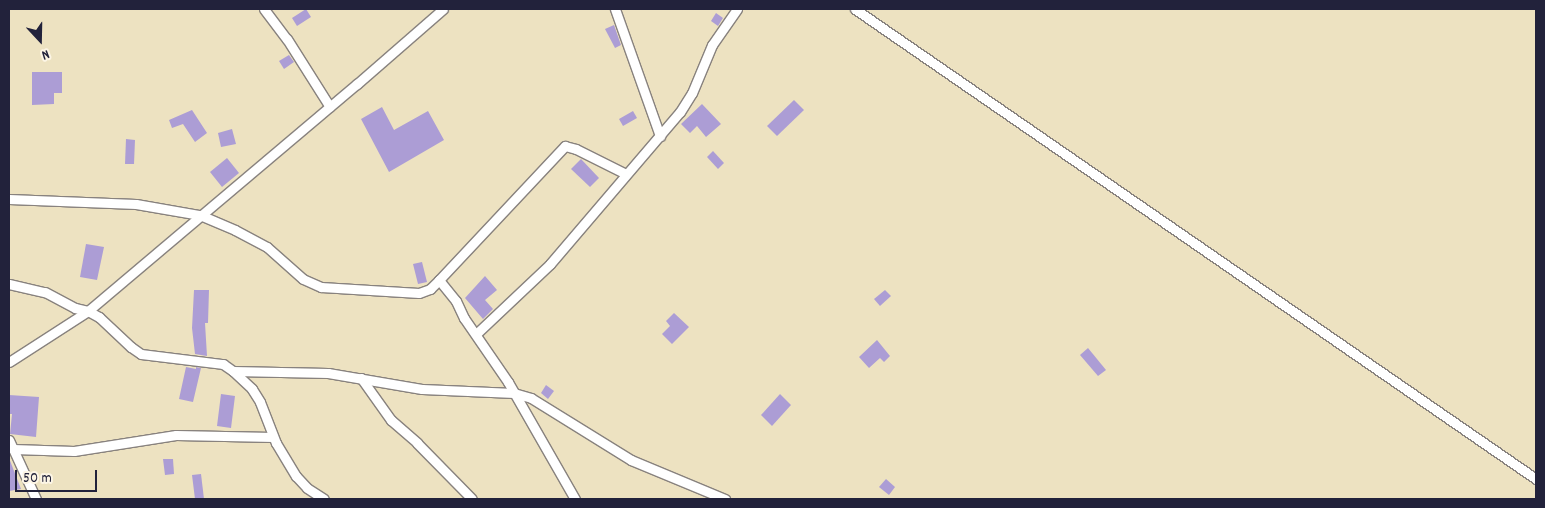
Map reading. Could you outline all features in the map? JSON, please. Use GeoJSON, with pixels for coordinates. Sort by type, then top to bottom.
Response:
{"type":"FeatureCollection","features":[{"type":"Feature","properties":{"kind":"street"},"geometry":{"type":"LineString","coordinates":[[264,9],[287,39],[330,107]]}},
{"type":"Feature","properties":{"kind":"street"},"geometry":{"type":"LineString","coordinates":[[9,362],[88,311],[443,9]]}},
{"type":"Feature","properties":{"kind":"street"},"geometry":{"type":"LineString","coordinates":[[615,9],[660,136]]}},
{"type":"Feature","properties":{"kind":"street"},"geometry":{"type":"LineString","coordinates":[[476,334],[550,264],[660,136],[684,106],[712,45],[737,9]]}},
{"type":"Feature","properties":{"kind":"street"},"geometry":{"type":"LineString","coordinates":[[855,9],[1536,479]]}},
{"type":"Feature","properties":{"kind":"street"},"geometry":{"type":"LineString","coordinates":[[9,199],[136,204],[200,215],[235,230],[267,247],[303,279],[321,287],[419,293],[430,289],[439,280],[565,146],[576,149],[626,174]]}},
{"type":"Feature","properties":{"kind":"street"},"geometry":{"type":"LineString","coordinates":[[439,280],[456,301],[464,318],[514,393],[575,499]]}},
{"type":"Feature","properties":{"kind":"street"},"geometry":{"type":"LineString","coordinates":[[9,284],[45,292],[74,308],[88,311],[98,317],[141,354],[223,364],[234,371],[252,389],[260,402],[273,437],[296,476],[307,488],[324,499]]}},
{"type":"Feature","properties":{"kind":"street"},"geometry":{"type":"LineString","coordinates":[[234,371],[328,373],[422,389],[514,393],[531,398],[631,460],[725,499]]}},
{"type":"Feature","properties":{"kind":"street"},"geometry":{"type":"LineString","coordinates":[[361,378],[391,420],[417,443],[472,499]]}},
{"type":"Feature","properties":{"kind":"street"},"geometry":{"type":"LineString","coordinates":[[11,444],[74,451],[176,436],[273,437]]}},
{"type":"Feature","properties":{"kind":"street"},"geometry":{"type":"LineString","coordinates":[[11,444],[36,499]]}},
{"type":"Feature","properties":{"kind":"building"},"geometry":{"type":"Polygon","coordinates":[[[306,9],[311,17],[297,26],[292,18],[306,9]]]}},
{"type":"Feature","properties":{"kind":"building"},"geometry":{"type":"Polygon","coordinates":[[[716,13],[723,18],[718,26],[711,21],[716,13]]]}},
{"type":"Feature","properties":{"kind":"building"},"geometry":{"type":"Polygon","coordinates":[[[614,25],[621,45],[615,48],[605,29],[614,25]]]}},
{"type":"Feature","properties":{"kind":"building"},"geometry":{"type":"Polygon","coordinates":[[[289,55],[294,62],[284,69],[279,61],[289,55]]]}},
{"type":"Feature","properties":{"kind":"building"},"geometry":{"type":"Polygon","coordinates":[[[32,72],[62,72],[62,93],[54,93],[54,104],[32,105],[32,72]]]}},
{"type":"Feature","properties":{"kind":"building"},"geometry":{"type":"Polygon","coordinates":[[[794,100],[804,110],[777,136],[767,126],[794,100]]]}},
{"type":"Feature","properties":{"kind":"building"},"geometry":{"type":"Polygon","coordinates":[[[702,104],[721,124],[706,137],[697,126],[690,133],[681,124],[702,104]]]}},
{"type":"Feature","properties":{"kind":"building"},"geometry":{"type":"Polygon","coordinates":[[[382,107],[394,130],[428,111],[444,140],[389,172],[361,119],[382,107]]]}},
{"type":"Feature","properties":{"kind":"building"},"geometry":{"type":"Polygon","coordinates":[[[192,110],[207,133],[195,142],[183,124],[172,128],[169,120],[192,110]]]}},
{"type":"Feature","properties":{"kind":"building"},"geometry":{"type":"Polygon","coordinates":[[[633,111],[637,118],[623,126],[619,119],[633,111]]]}},
{"type":"Feature","properties":{"kind":"building"},"geometry":{"type":"Polygon","coordinates":[[[232,129],[236,144],[221,147],[218,133],[232,129]]]}},
{"type":"Feature","properties":{"kind":"building"},"geometry":{"type":"Polygon","coordinates":[[[126,139],[135,140],[134,164],[125,164],[126,139]]]}},
{"type":"Feature","properties":{"kind":"building"},"geometry":{"type":"Polygon","coordinates":[[[713,151],[724,163],[718,169],[707,157],[713,151]]]}},
{"type":"Feature","properties":{"kind":"building"},"geometry":{"type":"Polygon","coordinates":[[[227,158],[239,173],[222,187],[210,172],[227,158]]]}},
{"type":"Feature","properties":{"kind":"building"},"geometry":{"type":"Polygon","coordinates":[[[581,159],[599,178],[590,187],[571,169],[581,159]]]}},
{"type":"Feature","properties":{"kind":"building"},"geometry":{"type":"Polygon","coordinates":[[[86,244],[104,247],[97,280],[80,277],[86,244]]]}},
{"type":"Feature","properties":{"kind":"building"},"geometry":{"type":"Polygon","coordinates":[[[422,262],[427,282],[418,284],[413,264],[422,262]]]}},
{"type":"Feature","properties":{"kind":"building"},"geometry":{"type":"Polygon","coordinates":[[[485,276],[497,290],[485,300],[493,309],[483,319],[465,298],[485,276]]]}},
{"type":"Feature","properties":{"kind":"building"},"geometry":{"type":"Polygon","coordinates":[[[194,290],[209,290],[208,323],[205,323],[207,356],[195,354],[192,328],[194,290]]]}},
{"type":"Feature","properties":{"kind":"building"},"geometry":{"type":"Polygon","coordinates":[[[885,290],[891,296],[880,306],[874,299],[885,290]]]}},
{"type":"Feature","properties":{"kind":"building"},"geometry":{"type":"Polygon","coordinates":[[[674,313],[689,327],[672,344],[662,334],[670,326],[666,321],[674,313]]]}},
{"type":"Feature","properties":{"kind":"building"},"geometry":{"type":"Polygon","coordinates":[[[877,340],[890,356],[884,362],[880,358],[869,368],[859,357],[877,340]]]}},
{"type":"Feature","properties":{"kind":"building"},"geometry":{"type":"Polygon","coordinates":[[[1088,348],[1106,370],[1098,376],[1080,355],[1088,348]]]}},
{"type":"Feature","properties":{"kind":"building"},"geometry":{"type":"Polygon","coordinates":[[[186,367],[201,368],[193,402],[179,399],[186,367]]]}},
{"type":"Feature","properties":{"kind":"building"},"geometry":{"type":"Polygon","coordinates":[[[546,385],[554,391],[548,399],[541,393],[546,385]]]}},
{"type":"Feature","properties":{"kind":"building"},"geometry":{"type":"Polygon","coordinates":[[[221,394],[235,396],[231,428],[217,426],[221,394]]]}},
{"type":"Feature","properties":{"kind":"building"},"geometry":{"type":"Polygon","coordinates":[[[780,394],[791,405],[772,426],[761,415],[780,394]]]}},
{"type":"Feature","properties":{"kind":"building"},"geometry":{"type":"Polygon","coordinates":[[[9,395],[39,397],[36,437],[10,434],[12,414],[9,414],[9,395]]]}},
{"type":"Feature","properties":{"kind":"building"},"geometry":{"type":"Polygon","coordinates":[[[9,458],[21,489],[9,491],[9,458]]]}},
{"type":"Feature","properties":{"kind":"building"},"geometry":{"type":"Polygon","coordinates":[[[163,459],[173,459],[174,474],[165,475],[163,459]]]}},
{"type":"Feature","properties":{"kind":"building"},"geometry":{"type":"Polygon","coordinates":[[[201,474],[204,499],[195,499],[192,475],[201,474]]]}},
{"type":"Feature","properties":{"kind":"building"},"geometry":{"type":"Polygon","coordinates":[[[886,479],[895,487],[889,495],[879,487],[886,479]]]}}]}
